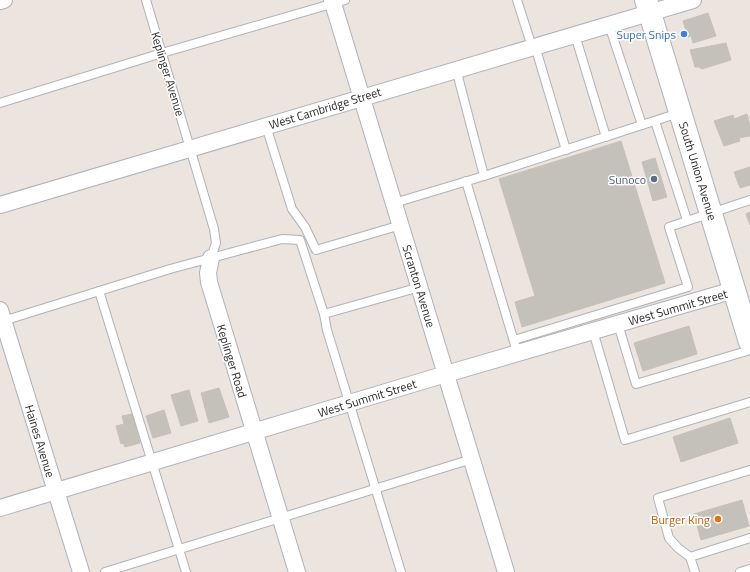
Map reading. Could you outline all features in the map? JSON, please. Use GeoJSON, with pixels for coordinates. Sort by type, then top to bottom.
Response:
{"type":"FeatureCollection","features":[{"type":"Feature","properties":{"kind":"main road","name":"South Union Avenue"},"geometry":{"type":"LineString","coordinates":[[647,6],[734,290],[748,330]]}},
{"type":"Feature","properties":{"kind":"street"},"geometry":{"type":"LineString","coordinates":[[0,1],[4,0]]}},
{"type":"Feature","properties":{"kind":"street","name":"West Cambridge Street"},"geometry":{"type":"LineString","coordinates":[[0,205],[574,35],[609,24],[647,6],[693,0]]}},
{"type":"Feature","properties":{"kind":"street","name":"Scranton Avenue"},"geometry":{"type":"LineString","coordinates":[[337,1],[362,97],[506,572]]}},
{"type":"Feature","properties":{"kind":"street","name":"Keplinger Road"},"geometry":{"type":"LineString","coordinates":[[211,258],[208,272],[209,282],[297,572]]}},
{"type":"Feature","properties":{"kind":"street","name":"West Summit Street"},"geometry":{"type":"LineString","coordinates":[[0,508],[254,433],[446,374],[516,347],[593,331],[734,290]]}},
{"type":"Feature","properties":{"kind":"street","name":"Haines Avenue"},"geometry":{"type":"LineString","coordinates":[[2,316],[80,572]]}},
{"type":"Feature","properties":{"kind":"lane","name":"Keplinger Avenue"},"geometry":{"type":"LineString","coordinates":[[146,0],[191,148]]}},
{"type":"Feature","properties":{"kind":"lane"},"geometry":{"type":"LineString","coordinates":[[518,0],[566,150]]}},
{"type":"Feature","properties":{"kind":"lane"},"geometry":{"type":"LineString","coordinates":[[0,103],[337,1]]}},
{"type":"Feature","properties":{"kind":"lane"},"geometry":{"type":"LineString","coordinates":[[609,24],[642,125]]}},
{"type":"Feature","properties":{"kind":"lane"},"geometry":{"type":"LineString","coordinates":[[574,35],[606,137]]}},
{"type":"Feature","properties":{"kind":"lane"},"geometry":{"type":"LineString","coordinates":[[456,69],[484,176]]}},
{"type":"Feature","properties":{"kind":"lane"},"geometry":{"type":"LineString","coordinates":[[394,203],[484,176],[680,113]]}},
{"type":"Feature","properties":{"kind":"lane"},"geometry":{"type":"LineString","coordinates":[[655,121],[687,220]]}},
{"type":"Feature","properties":{"kind":"lane"},"geometry":{"type":"LineString","coordinates":[[266,126],[292,209],[305,227],[316,250],[401,225]]}},
{"type":"Feature","properties":{"kind":"lane","name":"Keplinger Road"},"geometry":{"type":"LineString","coordinates":[[191,148],[216,243],[211,258]]}},
{"type":"Feature","properties":{"kind":"lane"},"geometry":{"type":"LineString","coordinates":[[466,181],[516,347],[688,287],[669,227],[750,200]]}},
{"type":"Feature","properties":{"kind":"lane"},"geometry":{"type":"LineString","coordinates":[[2,316],[99,291],[282,239],[300,240],[324,314],[327,330],[402,572]]}},
{"type":"Feature","properties":{"kind":"lane"},"geometry":{"type":"LineString","coordinates":[[324,314],[420,287]]}},
{"type":"Feature","properties":{"kind":"lane"},"geometry":{"type":"LineString","coordinates":[[99,291],[186,572]]}},
{"type":"Feature","properties":{"kind":"lane"},"geometry":{"type":"LineString","coordinates":[[672,292],[676,307]]}},
{"type":"Feature","properties":{"kind":"lane"},"geometry":{"type":"LineString","coordinates":[[618,324],[636,384],[750,350]]}},
{"type":"Feature","properties":{"kind":"lane"},"geometry":{"type":"LineString","coordinates":[[593,331],[625,440],[750,402]]}},
{"type":"Feature","properties":{"kind":"lane"},"geometry":{"type":"LineString","coordinates":[[105,572],[472,459]]}},
{"type":"Feature","properties":{"kind":"lane"},"geometry":{"type":"LineString","coordinates":[[695,572],[690,557],[678,548],[669,538],[658,498],[750,471]]}},
{"type":"Feature","properties":{"kind":"lane"},"geometry":{"type":"LineString","coordinates":[[690,557],[750,538]]}},
{"type":"Feature","properties":{"kind":"lane"},"geometry":{"type":"LineString","coordinates":[[740,572],[750,569]]}},
{"type":"Feature","properties":{"kind":"building"},"geometry":{"type":"Polygon","coordinates":[[[708,13],[716,36],[693,43],[691,36],[688,37],[683,21],[708,13]]]}},
{"type":"Feature","properties":{"kind":"building"},"geometry":{"type":"Polygon","coordinates":[[[726,43],[731,60],[702,69],[695,67],[690,50],[726,43]]]}},
{"type":"Feature","properties":{"kind":"building"},"geometry":{"type":"Polygon","coordinates":[[[747,114],[750,126],[750,136],[739,138],[740,141],[724,146],[714,121],[733,115],[734,119],[747,114]]]}},
{"type":"Feature","properties":{"kind":"building"},"geometry":{"type":"Polygon","coordinates":[[[621,141],[665,283],[522,327],[515,302],[535,296],[499,179],[621,141]]]}},
{"type":"Feature","properties":{"kind":"building","name":"Sunoco"},"geometry":{"type":"Polygon","coordinates":[[[655,158],[667,197],[653,201],[642,162],[655,158]]]}},
{"type":"Feature","properties":{"kind":"building"},"geometry":{"type":"Polygon","coordinates":[[[750,167],[750,185],[740,188],[734,172],[750,167]]]}},
{"type":"Feature","properties":{"kind":"building"},"geometry":{"type":"Polygon","coordinates":[[[750,212],[750,225],[746,214],[750,212]]]}},
{"type":"Feature","properties":{"kind":"building"},"geometry":{"type":"Polygon","coordinates":[[[689,326],[697,354],[643,371],[634,343],[689,326]]]}},
{"type":"Feature","properties":{"kind":"building"},"geometry":{"type":"Polygon","coordinates":[[[219,388],[229,417],[209,423],[201,393],[219,388]]]}},
{"type":"Feature","properties":{"kind":"building"},"geometry":{"type":"Polygon","coordinates":[[[189,390],[198,421],[181,426],[171,395],[189,390]]]}},
{"type":"Feature","properties":{"kind":"building"},"geometry":{"type":"Polygon","coordinates":[[[164,410],[171,433],[153,438],[146,416],[164,410]]]}},
{"type":"Feature","properties":{"kind":"building"},"geometry":{"type":"Polygon","coordinates":[[[132,414],[140,443],[125,447],[123,443],[121,444],[116,426],[124,424],[122,416],[132,414]]]}},
{"type":"Feature","properties":{"kind":"building"},"geometry":{"type":"Polygon","coordinates":[[[730,418],[738,443],[681,462],[673,437],[730,418]]]}},
{"type":"Feature","properties":{"kind":"building"},"geometry":{"type":"Polygon","coordinates":[[[742,500],[749,526],[701,540],[694,514],[742,500]]]}},
{"type":"Feature","properties":{"kind":"place","name":"Super Snips"},"geometry":{"type":"Point","coordinates":[684,34]}},
{"type":"Feature","properties":{"kind":"place","name":"Sunoco"},"geometry":{"type":"Point","coordinates":[654,179]}},
{"type":"Feature","properties":{"kind":"place","name":"Burger King"},"geometry":{"type":"Point","coordinates":[718,519]}}]}
